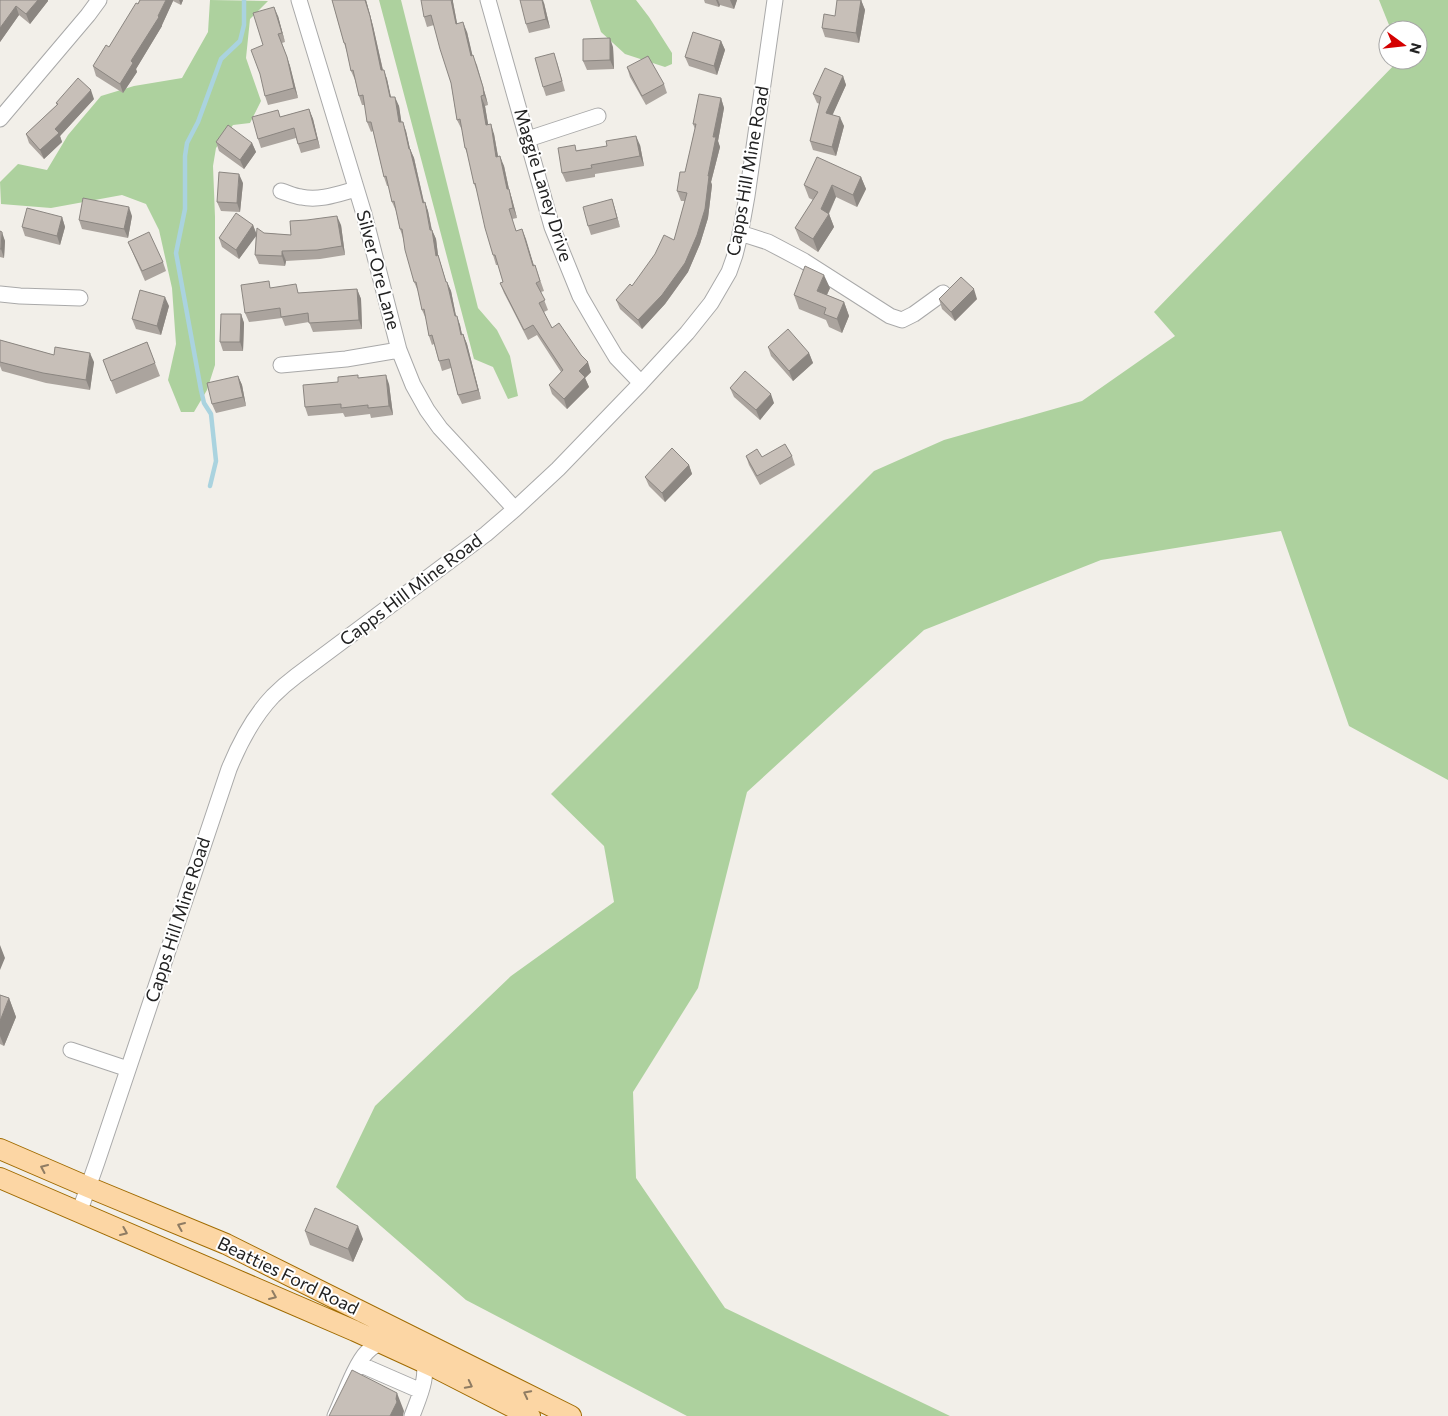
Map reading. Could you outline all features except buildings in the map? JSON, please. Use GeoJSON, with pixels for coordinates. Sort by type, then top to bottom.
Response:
{"type":"FeatureCollection","features":[{"type":"Feature","properties":{"kind":"main road","name":"Beatties Ford Road"},"geometry":{"type":"LineString","coordinates":[[0,1149],[88,1188],[226,1244],[571,1416]]}},
{"type":"Feature","properties":{"kind":"main road","name":"Beatties Ford Road"},"geometry":{"type":"LineString","coordinates":[[0,1178],[380,1342],[530,1416]]}},
{"type":"Feature","properties":{"kind":"street"},"geometry":{"type":"LineString","coordinates":[[0,119],[88,15],[98,0]]}},
{"type":"Feature","properties":{"kind":"street","name":"Silver Ore Lane"},"geometry":{"type":"LineString","coordinates":[[299,0],[356,189],[387,298],[399,350],[427,410],[440,428],[515,509]]}},
{"type":"Feature","properties":{"kind":"street","name":"Maggie Laney Drive"},"geometry":{"type":"LineString","coordinates":[[488,0],[552,227],[580,296],[616,357],[641,383]]}},
{"type":"Feature","properties":{"kind":"street","name":"Capps Hill Mine Road"},"geometry":{"type":"LineString","coordinates":[[79,1213],[229,769],[249,727],[265,704],[296,676],[486,534],[515,509],[558,469],[641,383],[687,333],[711,303],[728,272],[735,255],[740,233],[749,186],[775,0]]}},
{"type":"Feature","properties":{"kind":"street"},"geometry":{"type":"LineString","coordinates":[[528,138],[598,116]]}},
{"type":"Feature","properties":{"kind":"street"},"geometry":{"type":"LineString","coordinates":[[282,191],[300,197],[318,198],[356,189]]}},
{"type":"Feature","properties":{"kind":"street"},"geometry":{"type":"LineString","coordinates":[[740,233],[768,242],[804,261],[890,316],[902,320],[914,314],[942,293]]}},
{"type":"Feature","properties":{"kind":"street"},"geometry":{"type":"LineString","coordinates":[[0,294],[80,298]]}},
{"type":"Feature","properties":{"kind":"street"},"geometry":{"type":"LineString","coordinates":[[281,365],[346,359],[399,350]]}},
{"type":"Feature","properties":{"kind":"street"},"geometry":{"type":"LineString","coordinates":[[71,1050],[128,1068]]}},
{"type":"Feature","properties":{"kind":"street"},"geometry":{"type":"LineString","coordinates":[[335,1416],[359,1364],[367,1352],[380,1342],[409,1335],[425,1363],[421,1392],[412,1416]]}},
{"type":"Feature","properties":{"kind":"street"},"geometry":{"type":"LineString","coordinates":[[359,1364],[421,1392]]}},
{"type":"Feature","properties":{"kind":"green space"},"geometry":{"type":"Polygon","coordinates":[[[210,0],[268,1],[250,19],[246,58],[261,101],[250,123],[233,125],[216,148],[213,166],[215,365],[207,390],[194,412],[181,412],[168,380],[176,344],[172,288],[159,230],[146,204],[122,195],[51,208],[1,204],[0,182],[18,164],[47,170],[68,135],[101,96],[134,86],[182,78],[208,32],[210,0]]]}},
{"type":"Feature","properties":{"kind":"green space"},"geometry":{"type":"Polygon","coordinates":[[[379,0],[401,0],[478,308],[497,330],[510,356],[518,396],[508,399],[493,367],[474,359],[379,0]]]}},
{"type":"Feature","properties":{"kind":"green space"},"geometry":{"type":"Polygon","coordinates":[[[590,0],[636,0],[672,53],[672,64],[665,67],[625,54],[601,32],[590,0]]]}},
{"type":"Feature","properties":{"kind":"green space"},"geometry":{"type":"Polygon","coordinates":[[[1379,0],[1448,0],[1448,780],[1349,726],[1281,531],[1101,560],[924,630],[747,792],[698,988],[633,1092],[636,1178],[725,1308],[950,1416],[687,1416],[466,1300],[336,1187],[375,1106],[511,976],[614,902],[604,846],[551,794],[874,471],[944,440],[1082,401],[1175,336],[1154,312],[1389,70],[1428,70],[1428,20],[1387,20],[1379,0]]]}},
{"type":"Feature","properties":{"kind":"waterway"},"geometry":{"type":"LineString","coordinates":[[210,486],[216,461],[211,414],[204,403],[201,390],[176,253],[185,209],[185,156],[187,143],[198,122],[221,59],[240,41],[244,25],[244,0]]}}]}
